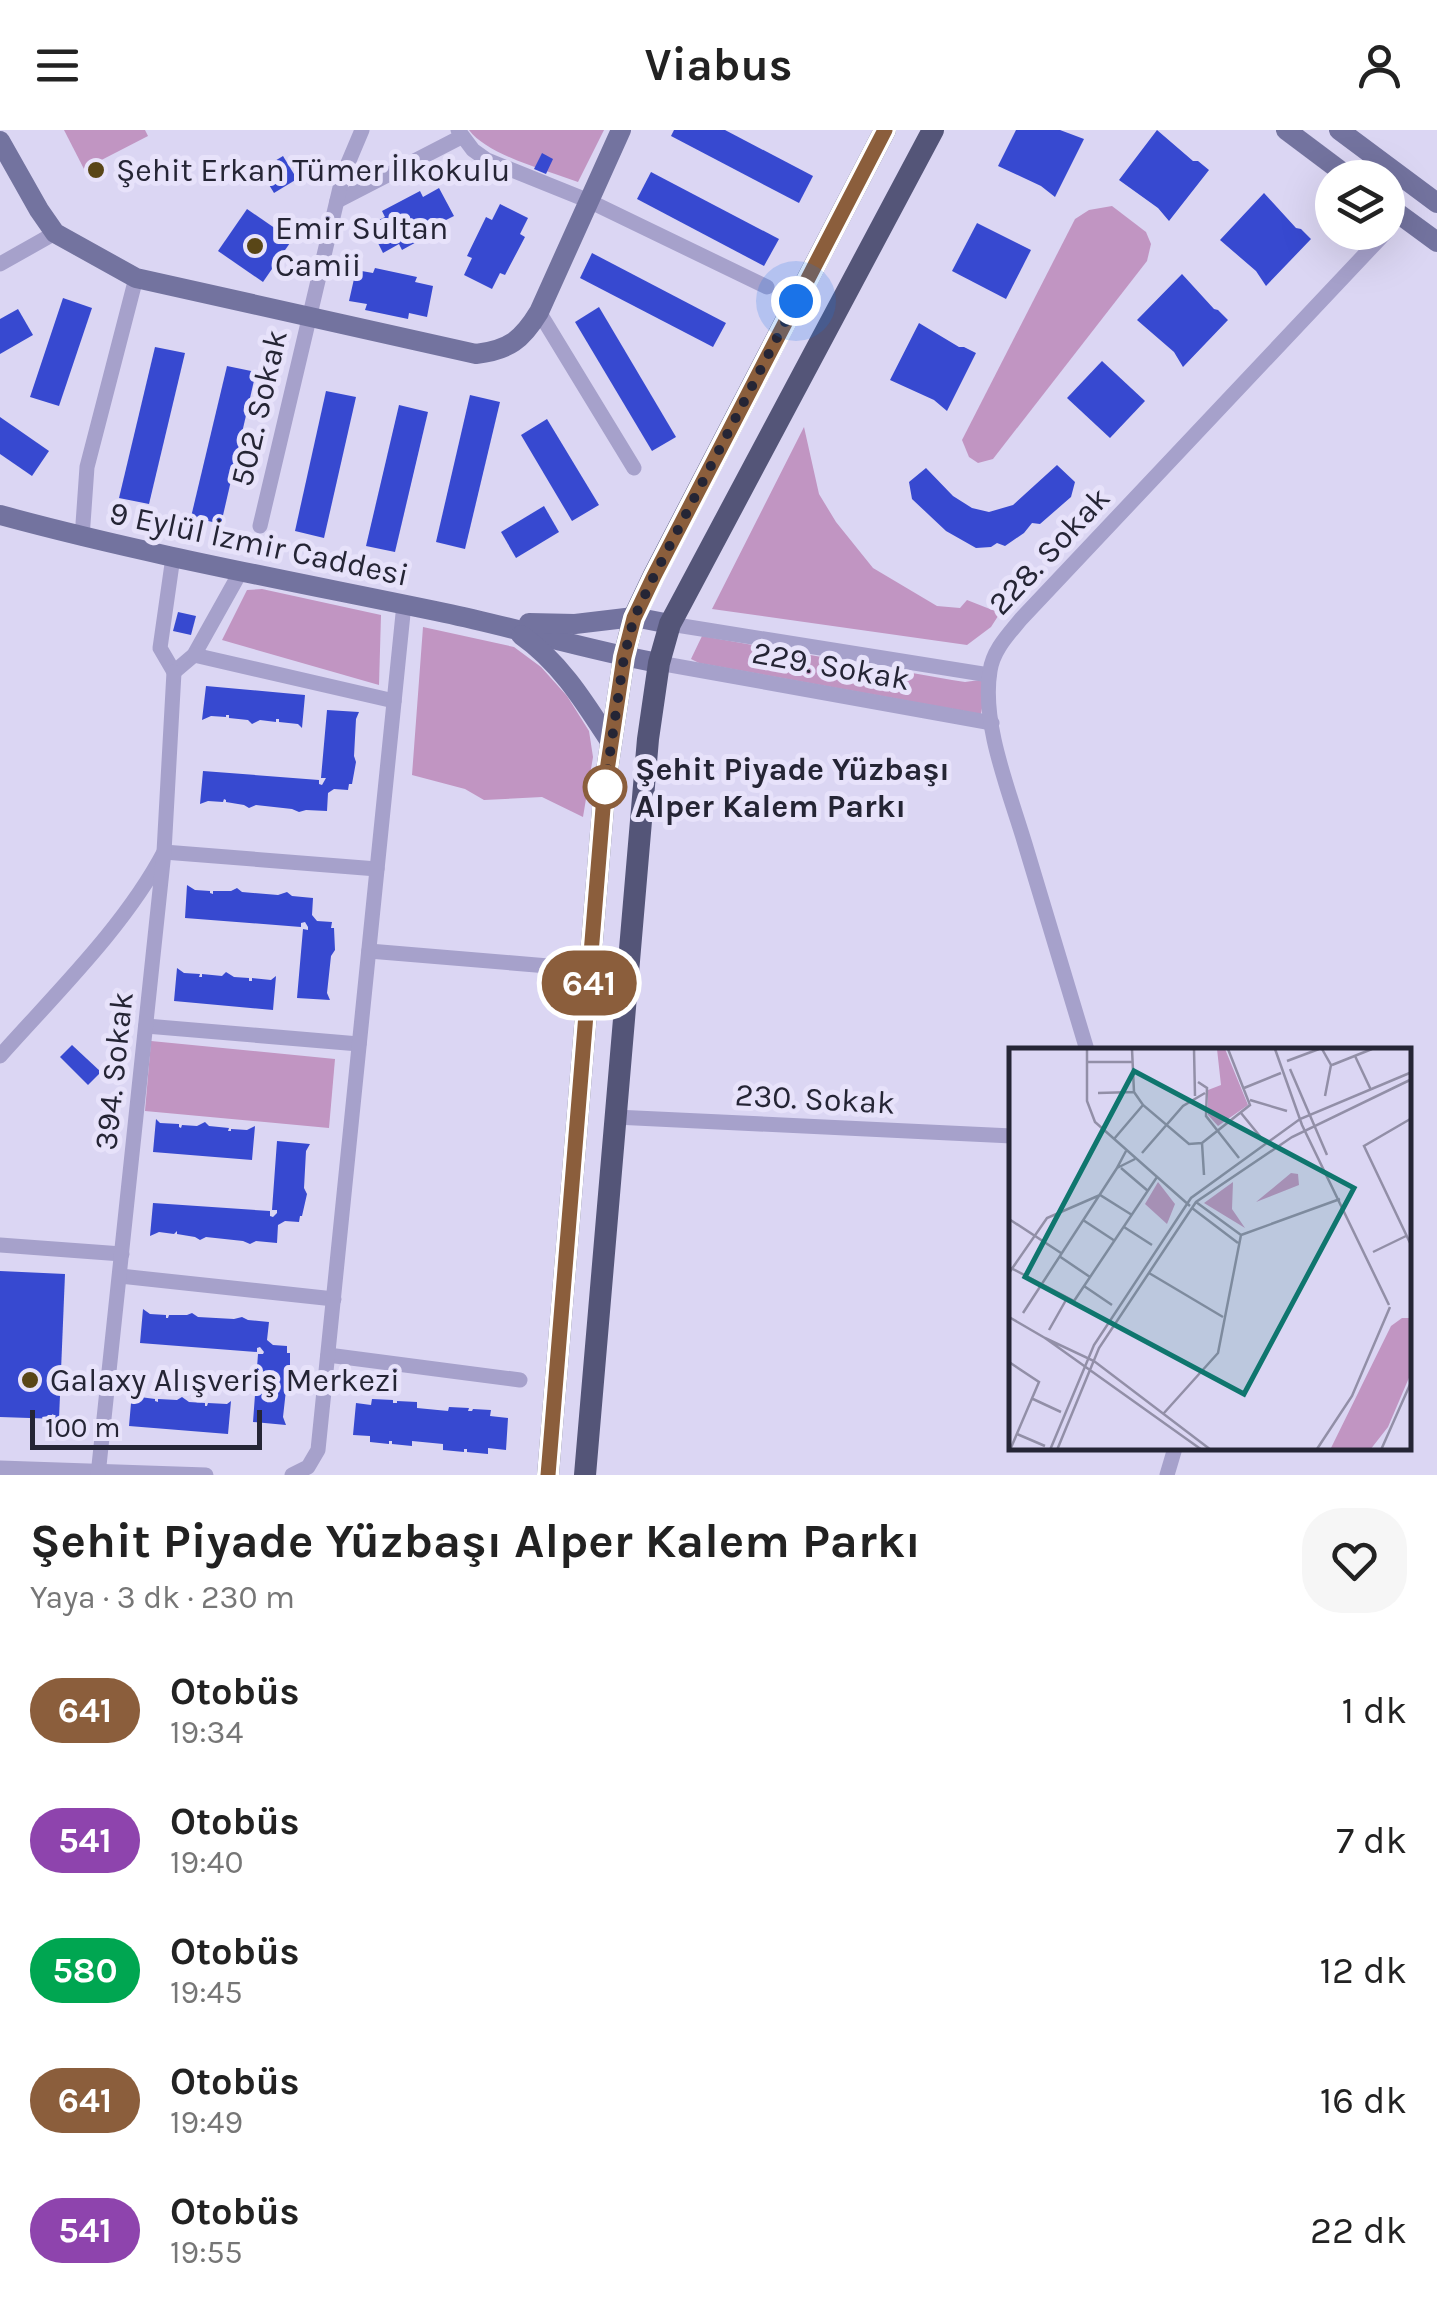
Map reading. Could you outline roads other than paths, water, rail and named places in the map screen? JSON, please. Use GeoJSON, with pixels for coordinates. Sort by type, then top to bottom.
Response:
{"type":"FeatureCollection","features":[{"type":"Feature","properties":{"kind":"main road"},"geometry":{"type":"LineString","coordinates":[[0,141],[54,233],[136,278],[476,354],[513,344],[528,330],[622,130]]}},
{"type":"Feature","properties":{"kind":"main road"},"geometry":{"type":"LineString","coordinates":[[548,1475],[602,818],[624,657],[634,618],[654,576],[885,130]]}},
{"type":"Feature","properties":{"kind":"main road"},"geometry":{"type":"LineString","coordinates":[[585,1475],[644,775],[660,664],[670,624],[933,130]]}},
{"type":"Feature","properties":{"kind":"main road"},"geometry":{"type":"LineString","coordinates":[[1286,130],[1326,160]]}},
{"type":"Feature","properties":{"kind":"main road"},"geometry":{"type":"LineString","coordinates":[[1339,130],[1437,203]]}},
{"type":"Feature","properties":{"kind":"main road"},"geometry":{"type":"LineString","coordinates":[[1405,228],[1437,242]]}},
{"type":"Feature","properties":{"kind":"main road","name":"9 Eylül İzmir Caddesi"},"geometry":{"type":"LineString","coordinates":[[0,515],[82,538],[507,626],[660,664]]}},
{"type":"Feature","properties":{"kind":"main road","name":"9 Eylül İzmir Caddesi"},"geometry":{"type":"LineString","coordinates":[[507,626],[634,618],[670,624]]}},
{"type":"Feature","properties":{"kind":"main road","name":"9 Eylül İzmir Caddesi"},"geometry":{"type":"LineString","coordinates":[[507,626],[558,666],[612,743]]}},
{"type":"Feature","properties":{"kind":"street","name":"502. Sokak"},"geometry":{"type":"LineString","coordinates":[[260,526],[343,175],[362,130]]}},
{"type":"Feature","properties":{"kind":"street"},"geometry":{"type":"LineString","coordinates":[[337,201],[460,134],[487,160],[589,201],[767,288]]}},
{"type":"Feature","properties":{"kind":"street"},"geometry":{"type":"LineString","coordinates":[[0,264],[54,233]]}},
{"type":"Feature","properties":{"kind":"street","name":"228. Sokak"},"geometry":{"type":"LineString","coordinates":[[989,675],[996,652],[1021,619],[1365,250]]}},
{"type":"Feature","properties":{"kind":"street"},"geometry":{"type":"LineString","coordinates":[[82,538],[86,467],[136,278]]}},
{"type":"Feature","properties":{"kind":"street"},"geometry":{"type":"LineString","coordinates":[[539,312],[634,468]]}},
{"type":"Feature","properties":{"kind":"street","name":"394. Sokak"},"geometry":{"type":"LineString","coordinates":[[98,1473],[164,852],[174,672],[160,648],[173,556]]}},
{"type":"Feature","properties":{"kind":"street"},"geometry":{"type":"LineString","coordinates":[[174,672],[194,654],[241,571]]}},
{"type":"Feature","properties":{"kind":"street"},"geometry":{"type":"LineString","coordinates":[[292,1475],[308,1467],[318,1450],[404,604]]}},
{"type":"Feature","properties":{"kind":"street","name":"229. Sokak"},"geometry":{"type":"LineString","coordinates":[[670,624],[989,675]]}},
{"type":"Feature","properties":{"kind":"street"},"geometry":{"type":"LineString","coordinates":[[194,654],[394,701]]}},
{"type":"Feature","properties":{"kind":"street","name":"229. Sokak"},"geometry":{"type":"LineString","coordinates":[[660,664],[992,724]]}},
{"type":"Feature","properties":{"kind":"street"},"geometry":{"type":"LineString","coordinates":[[989,675],[992,724],[1000,760],[1086,1048]]}},
{"type":"Feature","properties":{"kind":"street"},"geometry":{"type":"LineString","coordinates":[[0,1056],[124,914],[151,878],[164,852],[377,869]]}},
{"type":"Feature","properties":{"kind":"street"},"geometry":{"type":"LineString","coordinates":[[369,951],[560,967]]}},
{"type":"Feature","properties":{"kind":"street"},"geometry":{"type":"LineString","coordinates":[[146,1026],[360,1044]]}},
{"type":"Feature","properties":{"kind":"street","name":"230. Sokak"},"geometry":{"type":"LineString","coordinates":[[615,1117],[1009,1136]]}},
{"type":"Feature","properties":{"kind":"street"},"geometry":{"type":"LineString","coordinates":[[0,1244],[122,1254]]}},
{"type":"Feature","properties":{"kind":"street"},"geometry":{"type":"LineString","coordinates":[[120,1276],[334,1299]]}},
{"type":"Feature","properties":{"kind":"street"},"geometry":{"type":"LineString","coordinates":[[328,1355],[520,1380]]}},
{"type":"Feature","properties":{"kind":"street"},"geometry":{"type":"LineString","coordinates":[[1167,1475],[1174,1450]]}},
{"type":"Feature","properties":{"kind":"street"},"geometry":{"type":"LineString","coordinates":[[0,1468],[206,1475]]}},
{"type":"Feature","properties":{"kind":"place","name":"Şehit Erkan Tümer İlkokulu"},"geometry":{"type":"Point","coordinates":[96,170]}},
{"type":"Feature","properties":{"kind":"place","name":"Emir Sultan Camii"},"geometry":{"type":"Point","coordinates":[255,246]}},
{"type":"Feature","properties":{"kind":"place","name":"Şehit Piyade Yüzbaşı Alper Kalem Parkı"},"geometry":{"type":"Point","coordinates":[605,787]}},
{"type":"Feature","properties":{"kind":"place","name":"Galaxy Alışveriş Merkezi"},"geometry":{"type":"Point","coordinates":[30,1380]}}]}
